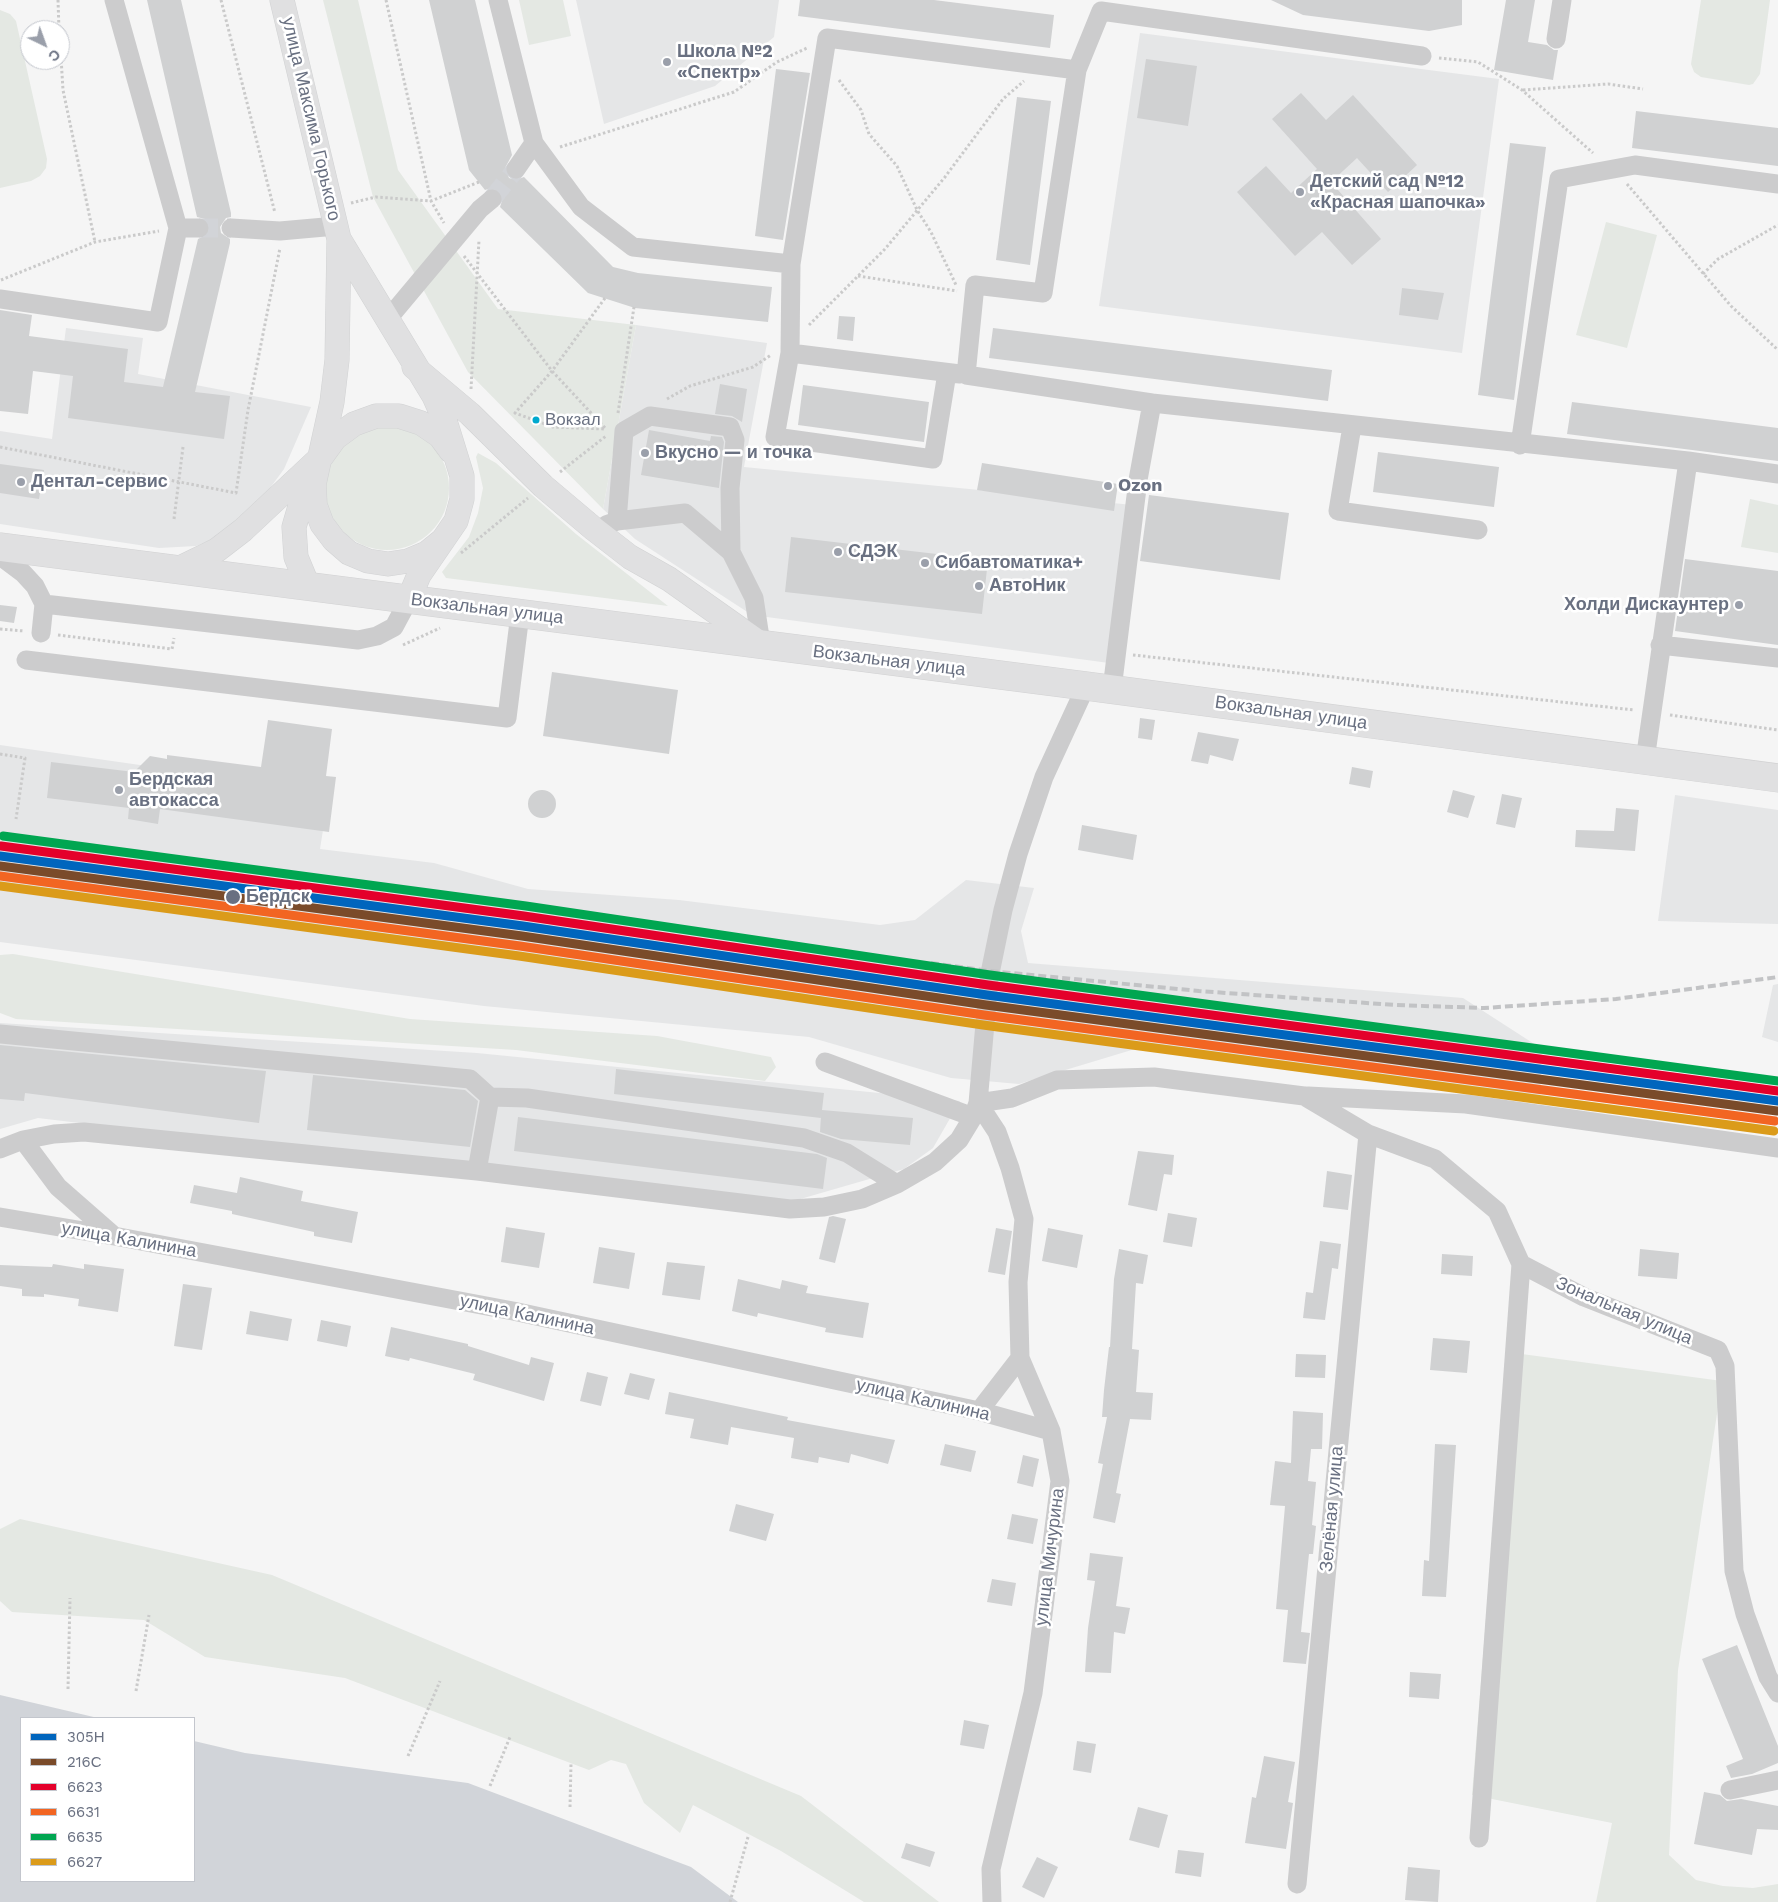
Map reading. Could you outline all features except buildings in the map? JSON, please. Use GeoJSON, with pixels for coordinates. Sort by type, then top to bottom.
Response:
{"type":"FeatureCollection","features":[{"type":"Feature","properties":{"kind":"highway","name":"Вокзальная улица"},"geometry":{"type":"LineString","coordinates":[[0,547],[180,568],[308,586],[407,590],[439,616],[520,614],[762,644],[1778,778]]}},
{"type":"Feature","properties":{"kind":"main road","name":"улица Максима Горького"},"geometry":{"type":"LineString","coordinates":[[282,0],[336,224]]}},
{"type":"Feature","properties":{"kind":"main road"},"geometry":{"type":"LineString","coordinates":[[336,224],[414,368],[434,396],[462,476],[462,499],[451,547],[407,590]]}},
{"type":"Feature","properties":{"kind":"main road"},"geometry":{"type":"LineString","coordinates":[[308,586],[296,557],[294,527],[301,503],[314,484],[322,456],[337,360],[336,224]]}},
{"type":"Feature","properties":{"kind":"main road"},"geometry":{"type":"LineString","coordinates":[[414,368],[470,414],[543,486],[594,529],[630,557],[669,579],[762,644]]}},
{"type":"Feature","properties":{"kind":"main road"},"geometry":{"type":"LineString","coordinates":[[180,568],[217,550],[243,530],[322,456],[335,438],[354,424],[376,416],[399,416],[421,423],[440,436],[454,454]]}},
{"type":"Feature","properties":{"kind":"main road"},"geometry":{"type":"LineString","coordinates":[[314,484],[315,505],[322,524],[334,540],[350,553],[368,561],[388,564],[402,562],[451,547]]}},
{"type":"Feature","properties":{"kind":"street"},"geometry":{"type":"LineString","coordinates":[[0,299],[158,322],[178,228],[114,0]]}},
{"type":"Feature","properties":{"kind":"street"},"geometry":{"type":"LineString","coordinates":[[498,0],[538,148],[581,207],[633,247],[791,264]]}},
{"type":"Feature","properties":{"kind":"street"},"geometry":{"type":"LineString","coordinates":[[1556,39],[1562,0]]}},
{"type":"Feature","properties":{"kind":"street"},"geometry":{"type":"LineString","coordinates":[[966,375],[975,284],[1042,293],[1077,70],[1101,11],[1422,56]]}},
{"type":"Feature","properties":{"kind":"street"},"geometry":{"type":"LineString","coordinates":[[947,373],[933,459],[775,437],[790,348],[791,264],[827,38],[1077,70]]}},
{"type":"Feature","properties":{"kind":"street"},"geometry":{"type":"LineString","coordinates":[[516,169],[538,148]]}},
{"type":"Feature","properties":{"kind":"street"},"geometry":{"type":"LineString","coordinates":[[1520,445],[1559,179],[1635,165],[1778,184]]}},
{"type":"Feature","properties":{"kind":"street"},"geometry":{"type":"LineString","coordinates":[[387,320],[486,204]]}},
{"type":"Feature","properties":{"kind":"street"},"geometry":{"type":"LineString","coordinates":[[231,228],[280,219],[307,230],[336,224]]}},
{"type":"Feature","properties":{"kind":"street"},"geometry":{"type":"LineString","coordinates":[[178,228],[199,228]]}},
{"type":"Feature","properties":{"kind":"street"},"geometry":{"type":"LineString","coordinates":[[790,348],[1152,403],[1520,445],[1688,461],[1778,474]]}},
{"type":"Feature","properties":{"kind":"street"},"geometry":{"type":"LineString","coordinates":[[0,1148],[23,1140],[54,1134],[84,1132],[476,1171],[790,1209],[824,1207],[862,1199],[896,1184],[935,1162],[959,1140],[976,1110],[988,986],[1002,910],[1018,854],[1044,777],[1099,688],[1116,653],[1138,480],[1152,403]]}},
{"type":"Feature","properties":{"kind":"street"},"geometry":{"type":"LineString","coordinates":[[616,522],[624,431],[650,416],[730,427],[735,440],[730,488],[731,552]]}},
{"type":"Feature","properties":{"kind":"street"},"geometry":{"type":"LineString","coordinates":[[1352,426],[1338,512],[1478,530]]}},
{"type":"Feature","properties":{"kind":"street"},"geometry":{"type":"LineString","coordinates":[[1645,760],[1650,712],[1688,461]]}},
{"type":"Feature","properties":{"kind":"street"},"geometry":{"type":"LineString","coordinates":[[594,529],[616,522],[685,513],[731,552],[754,598],[762,644]]}},
{"type":"Feature","properties":{"kind":"street"},"geometry":{"type":"LineString","coordinates":[[0,556],[23,573],[35,586],[44,604],[41,633]]}},
{"type":"Feature","properties":{"kind":"street"},"geometry":{"type":"LineString","coordinates":[[44,604],[358,640],[377,636],[394,627],[407,590]]}},
{"type":"Feature","properties":{"kind":"street"},"geometry":{"type":"LineString","coordinates":[[26,660],[506,718],[520,614]]}},
{"type":"Feature","properties":{"kind":"street"},"geometry":{"type":"LineString","coordinates":[[1660,645],[1778,658]]}},
{"type":"Feature","properties":{"kind":"street"},"geometry":{"type":"LineString","coordinates":[[0,1034],[470,1079],[490,1097],[527,1098],[804,1138],[847,1153],[896,1184]]}},
{"type":"Feature","properties":{"kind":"street"},"geometry":{"type":"LineString","coordinates":[[825,1062],[976,1110],[1057,1080],[1154,1077],[1304,1096],[1466,1104],[1778,1148]]}},
{"type":"Feature","properties":{"kind":"street"},"geometry":{"type":"LineString","coordinates":[[1304,1096],[1368,1134],[1435,1159],[1498,1211],[1521,1264],[1479,1838]]}},
{"type":"Feature","properties":{"kind":"street"},"geometry":{"type":"LineString","coordinates":[[476,1171],[490,1097]]}},
{"type":"Feature","properties":{"kind":"street","name":"улица Мичурина"},"geometry":{"type":"LineString","coordinates":[[976,1110],[997,1132],[1010,1168],[1024,1219],[1018,1282],[1020,1358],[1051,1431],[1060,1481],[1034,1694],[991,1869],[992,1902]]}},
{"type":"Feature","properties":{"kind":"street","name":"Зелёная улица"},"geometry":{"type":"LineString","coordinates":[[1296,1884],[1368,1134]]}},
{"type":"Feature","properties":{"kind":"street"},"geometry":{"type":"LineString","coordinates":[[23,1140],[58,1187],[114,1236]]}},
{"type":"Feature","properties":{"kind":"street","name":"улица Калинина"},"geometry":{"type":"LineString","coordinates":[[0,1217],[114,1236],[513,1311],[979,1411],[1051,1431]]}},
{"type":"Feature","properties":{"kind":"street","name":"Зональная улица"},"geometry":{"type":"LineString","coordinates":[[1521,1264],[1584,1297],[1718,1350],[1725,1366],[1734,1571],[1745,1614],[1768,1677],[1778,1694]]}},
{"type":"Feature","properties":{"kind":"street"},"geometry":{"type":"LineString","coordinates":[[979,1411],[1020,1358]]}},
{"type":"Feature","properties":{"kind":"street"},"geometry":{"type":"LineString","coordinates":[[1730,1790],[1778,1780]]}},
{"type":"Feature","properties":{"kind":"path"},"geometry":{"type":"LineString","coordinates":[[58,0],[59,20]]}},
{"type":"Feature","properties":{"kind":"path"},"geometry":{"type":"LineString","coordinates":[[0,447],[236,493],[248,410],[281,240],[280,219],[222,0]]}},
{"type":"Feature","properties":{"kind":"path"},"geometry":{"type":"LineString","coordinates":[[538,148],[734,92],[777,62],[827,38]]}},
{"type":"Feature","properties":{"kind":"path"},"geometry":{"type":"LineString","coordinates":[[824,61],[861,110],[869,134],[897,166],[917,210],[931,232],[960,292],[858,276]]}},
{"type":"Feature","properties":{"kind":"path"},"geometry":{"type":"LineString","coordinates":[[665,400],[690,386],[753,367],[790,348],[885,249],[945,177],[1003,99],[1032,75],[1048,66]]}},
{"type":"Feature","properties":{"kind":"path"},"geometry":{"type":"LineString","coordinates":[[61,70],[62,90],[95,242]]}},
{"type":"Feature","properties":{"kind":"path"},"geometry":{"type":"LineString","coordinates":[[1522,90],[1608,84],[1643,89]]}},
{"type":"Feature","properties":{"kind":"path"},"geometry":{"type":"LineString","coordinates":[[336,224],[376,197],[431,202],[479,182]]}},
{"type":"Feature","properties":{"kind":"path"},"geometry":{"type":"LineString","coordinates":[[470,414],[486,204]]}},
{"type":"Feature","properties":{"kind":"path"},"geometry":{"type":"LineString","coordinates":[[1702,274],[1718,258],[1778,225]]}},
{"type":"Feature","properties":{"kind":"path"},"geometry":{"type":"LineString","coordinates":[[0,280],[95,242],[178,228]]}},
{"type":"Feature","properties":{"kind":"path"},"geometry":{"type":"LineString","coordinates":[[605,298],[552,371],[515,413],[553,427],[616,429]]}},
{"type":"Feature","properties":{"kind":"path"},"geometry":{"type":"LineString","coordinates":[[617,420],[634,307]]}},
{"type":"Feature","properties":{"kind":"path"},"geometry":{"type":"LineString","coordinates":[[451,547],[543,486],[610,433]]}},
{"type":"Feature","properties":{"kind":"path"},"geometry":{"type":"LineString","coordinates":[[174,519],[183,447]]}},
{"type":"Feature","properties":{"kind":"path"},"geometry":{"type":"LineString","coordinates":[[395,649],[439,616],[448,629]]}},
{"type":"Feature","properties":{"kind":"path"},"geometry":{"type":"LineString","coordinates":[[41,633],[172,649],[175,630]]}},
{"type":"Feature","properties":{"kind":"path"},"geometry":{"type":"LineString","coordinates":[[1116,653],[1650,712],[1778,730]]}},
{"type":"Feature","properties":{"kind":"path"},"geometry":{"type":"LineString","coordinates":[[0,754],[26,758],[16,819]]}},
{"type":"Feature","properties":{"kind":"path"},"geometry":{"type":"LineString","coordinates":[[68,1689],[70,1598]]}},
{"type":"Feature","properties":{"kind":"path"},"geometry":{"type":"LineString","coordinates":[[136,1691],[149,1615]]}},
{"type":"Feature","properties":{"kind":"path"},"geometry":{"type":"LineString","coordinates":[[408,1756],[440,1681]]}},
{"type":"Feature","properties":{"kind":"path"},"geometry":{"type":"LineString","coordinates":[[490,1786],[510,1737]]}},
{"type":"Feature","properties":{"kind":"path"},"geometry":{"type":"LineString","coordinates":[[570,1763],[570,1807]]}},
{"type":"Feature","properties":{"kind":"path"},"geometry":{"type":"LineString","coordinates":[[730,1902],[748,1838]]}},
{"type":"Feature","properties":{"kind":"shaded area"},"geometry":{"type":"Polygon","coordinates":[[[323,0],[358,0],[398,170],[498,309],[636,325],[603,509],[468,372],[373,197],[323,0]]]}},
{"type":"Feature","properties":{"kind":"shaded area"},"geometry":{"type":"Polygon","coordinates":[[[519,0],[563,0],[571,36],[529,45],[519,0]]]}},
{"type":"Feature","properties":{"kind":"shaded area","name":"Школа №2 «Спектр»"},"geometry":{"type":"Polygon","coordinates":[[[576,0],[779,0],[774,37],[715,86],[604,124],[576,0]]]}},
{"type":"Feature","properties":{"kind":"shaded area"},"geometry":{"type":"Polygon","coordinates":[[[1701,0],[1770,0],[1760,74],[1753,84],[1749,85],[1701,77],[1694,72],[1691,64],[1701,0]]]}},
{"type":"Feature","properties":{"kind":"shaded area"},"geometry":{"type":"Polygon","coordinates":[[[0,10],[10,14],[16,21],[20,39],[20,70],[27,70],[47,159],[46,168],[40,176],[31,181],[0,188],[0,10]]]}},
{"type":"Feature","properties":{"kind":"shaded area","name":"Детский сад №12 «Красная шапочка»"},"geometry":{"type":"Polygon","coordinates":[[[1140,33],[1499,79],[1462,353],[1099,306],[1140,33]]]}},
{"type":"Feature","properties":{"kind":"shaded area"},"geometry":{"type":"Polygon","coordinates":[[[1606,222],[1657,235],[1627,348],[1576,335],[1606,222]]]}},
{"type":"Feature","properties":{"kind":"shaded area"},"geometry":{"type":"Polygon","coordinates":[[[636,325],[767,343],[744,467],[1133,505],[1109,663],[752,615],[635,539],[603,509],[636,325]]]}},
{"type":"Feature","properties":{"kind":"shaded area"},"geometry":{"type":"Polygon","coordinates":[[[66,328],[143,338],[138,374],[311,407],[284,469],[254,510],[225,534],[196,546],[159,548],[0,524],[0,431],[52,439],[66,328]]]}},
{"type":"Feature","properties":{"kind":"shaded area"},"geometry":{"type":"Polygon","coordinates":[[[387,426],[411,431],[431,444],[444,464],[449,488],[444,512],[431,532],[411,545],[387,550],[363,545],[343,532],[330,512],[325,488],[330,464],[343,444],[363,431],[387,426]]]}},
{"type":"Feature","properties":{"kind":"shaded area"},"geometry":{"type":"Polygon","coordinates":[[[478,453],[496,463],[576,534],[668,606],[446,578],[442,572],[469,537],[478,513],[483,488],[476,457],[478,453]]]}},
{"type":"Feature","properties":{"kind":"shaded area"},"geometry":{"type":"Polygon","coordinates":[[[1750,499],[1778,505],[1778,553],[1741,547],[1750,499]]]}},
{"type":"Feature","properties":{"kind":"shaded area"},"geometry":{"type":"Polygon","coordinates":[[[0,745],[329,792],[320,849],[434,863],[528,889],[679,900],[880,925],[915,920],[966,880],[1034,888],[1021,931],[1028,963],[1463,998],[1542,1049],[1540,1103],[1135,1049],[1019,1084],[951,1078],[809,1037],[484,1006],[0,942],[0,745]]]}},
{"type":"Feature","properties":{"kind":"shaded area"},"geometry":{"type":"Polygon","coordinates":[[[1675,795],[1778,810],[1778,924],[1658,921],[1675,795]]]}},
{"type":"Feature","properties":{"kind":"shaded area"},"geometry":{"type":"Polygon","coordinates":[[[13,954],[410,1019],[657,1036],[771,1057],[776,1067],[765,1081],[516,1050],[16,1019],[0,1013],[0,955],[13,954]]]}},
{"type":"Feature","properties":{"kind":"shaded area"},"geometry":{"type":"Polygon","coordinates":[[[1778,984],[1778,1042],[1762,1037],[1773,985],[1778,984]]]}},
{"type":"Feature","properties":{"kind":"shaded area"},"geometry":{"type":"Polygon","coordinates":[[[0,1023],[477,1053],[960,1101],[933,1148],[904,1169],[790,1202],[296,1149],[38,1118],[0,1129],[0,1023]]]}},
{"type":"Feature","properties":{"kind":"shaded area"},"geometry":{"type":"Polygon","coordinates":[[[1507,1352],[1722,1381],[1678,1670],[1669,1855],[1696,1880],[1723,1886],[1753,1888],[1778,1884],[1778,1902],[1596,1902],[1612,1823],[1472,1795],[1507,1352]]]}},
{"type":"Feature","properties":{"kind":"shaded area"},"geometry":{"type":"Polygon","coordinates":[[[20,1519],[272,1575],[801,1796],[939,1902],[864,1902],[781,1851],[693,1805],[680,1833],[644,1803],[626,1764],[611,1760],[589,1770],[345,1678],[205,1657],[144,1620],[12,1612],[0,1601],[0,1529],[20,1519]]]}},
{"type":"Feature","properties":{"kind":"shaded area"},"geometry":{"type":"Polygon","coordinates":[[[0,1695],[94,1717],[20,1717],[20,1882],[195,1882],[195,1741],[245,1753],[468,1783],[691,1867],[738,1902],[0,1902],[0,1695]]]}},
{"type":"Feature","properties":{"kind":"tunnel"},"geometry":{"type":"LineString","coordinates":[[492,199],[516,169]]}},
{"type":"Feature","properties":{"kind":"tunnel"},"geometry":{"type":"LineString","coordinates":[[199,228],[231,228]]}},
{"type":"Feature","properties":{"kind":"railway"},"geometry":{"type":"LineString","coordinates":[[931,963],[990,971],[1199,991],[1395,1005],[1484,1008],[1616,999],[1778,977]]}},
{"type":"Feature","properties":{"kind":"transit line","name":"6635"},"geometry":{"type":"LineString","coordinates":[[3,836],[526,906],[990,975],[1778,1081]]}},
{"type":"Feature","properties":{"kind":"transit line","name":"6623"},"geometry":{"type":"LineString","coordinates":[[1,846],[524,916],[988,985],[1778,1091]]}},
{"type":"Feature","properties":{"kind":"transit line","name":"305Н"},"geometry":{"type":"LineString","coordinates":[[0,856],[523,926],[987,995],[1778,1101]]}},
{"type":"Feature","properties":{"kind":"transit line","name":"216С"},"geometry":{"type":"LineString","coordinates":[[0,866],[522,936],[986,1005],[1777,1111]]}},
{"type":"Feature","properties":{"kind":"transit line","name":"6631"},"geometry":{"type":"LineString","coordinates":[[0,876],[520,946],[984,1015],[1775,1121]]}},
{"type":"Feature","properties":{"kind":"transit line","name":"6627"},"geometry":{"type":"LineString","coordinates":[[0,886],[519,956],[983,1025],[1774,1131]]}},
{"type":"Feature","properties":{"kind":"place","name":"Школа №2 «Спектр»"},"geometry":{"type":"Point","coordinates":[667,62]}},
{"type":"Feature","properties":{"kind":"place","name":"Детский сад №12 «Красная шапочка»"},"geometry":{"type":"Point","coordinates":[1300,192]}},
{"type":"Feature","properties":{"kind":"place","name":"Вокзал"},"geometry":{"type":"Point","coordinates":[536,420]}},
{"type":"Feature","properties":{"kind":"place","name":"Вкусно — и точка"},"geometry":{"type":"Point","coordinates":[645,453]}},
{"type":"Feature","properties":{"kind":"place","name":"Дентал-сервис"},"geometry":{"type":"Point","coordinates":[21,482]}},
{"type":"Feature","properties":{"kind":"place","name":"Ozon"},"geometry":{"type":"Point","coordinates":[1108,486]}},
{"type":"Feature","properties":{"kind":"place","name":"СДЭК"},"geometry":{"type":"Point","coordinates":[838,552]}},
{"type":"Feature","properties":{"kind":"place","name":"Сибавтоматика+"},"geometry":{"type":"Point","coordinates":[925,563]}},
{"type":"Feature","properties":{"kind":"place","name":"АвтоНик"},"geometry":{"type":"Point","coordinates":[979,586]}},
{"type":"Feature","properties":{"kind":"place","name":"Холди Дискаунтер"},"geometry":{"type":"Point","coordinates":[1739,605]}},
{"type":"Feature","properties":{"kind":"place","name":"Бердская автокасса"},"geometry":{"type":"Point","coordinates":[119,790]}},
{"type":"Feature","properties":{"kind":"place","name":"Бердск"},"geometry":{"type":"Point","coordinates":[233,897]}}]}
